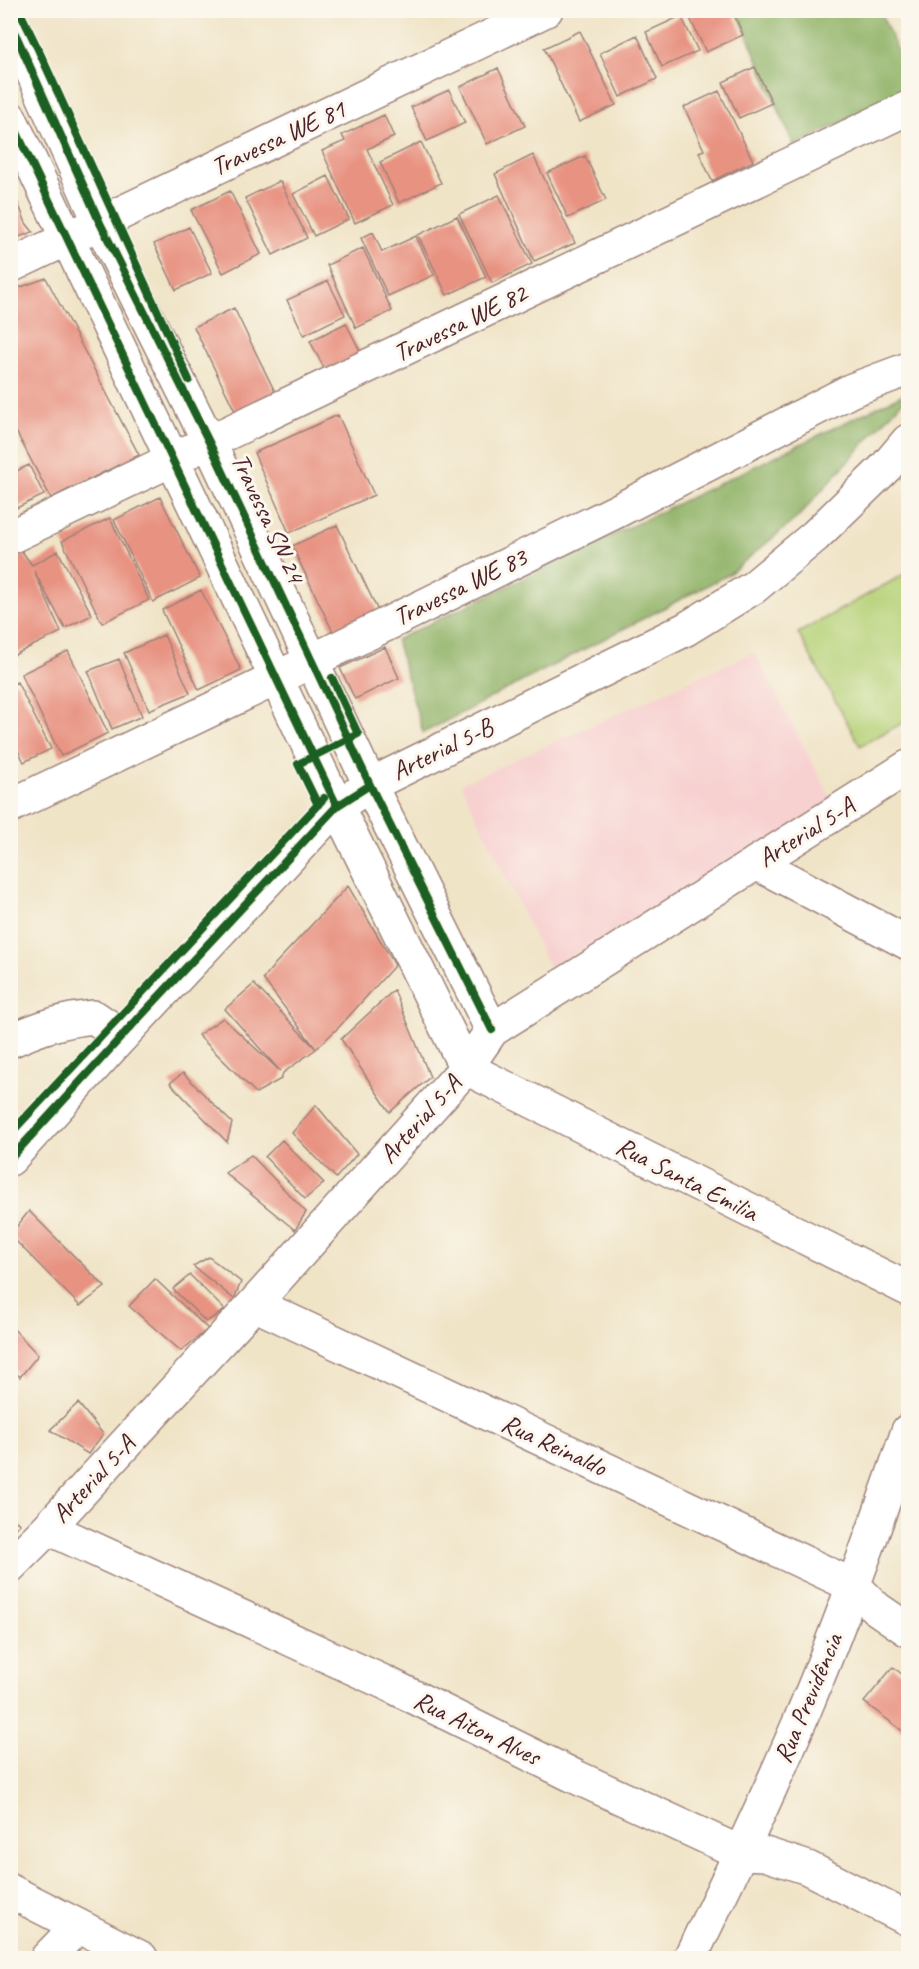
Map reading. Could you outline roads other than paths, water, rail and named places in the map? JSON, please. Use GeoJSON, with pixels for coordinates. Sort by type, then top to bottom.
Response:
{"type":"FeatureCollection","features":[{"type":"Feature","properties":{"kind":"street","name":"Travessa WE 81"},"geometry":{"type":"LineString","coordinates":[[10,266],[546,10]]}},
{"type":"Feature","properties":{"kind":"street","name":"Travessa SN 24"},"geometry":{"type":"LineString","coordinates":[[10,22],[100,223],[209,442],[370,785],[492,1030]]}},
{"type":"Feature","properties":{"kind":"street","name":"Travessa WE 82"},"geometry":{"type":"LineString","coordinates":[[10,537],[909,108]]}},
{"type":"Feature","properties":{"kind":"street"},"geometry":{"type":"LineString","coordinates":[[10,118],[337,806],[466,1068]]}},
{"type":"Feature","properties":{"kind":"street","name":"Travessa WE 83"},"geometry":{"type":"LineString","coordinates":[[10,806],[615,512],[852,390],[909,369]]}},
{"type":"Feature","properties":{"kind":"street","name":"Arterial 5-B"},"geometry":{"type":"LineString","coordinates":[[10,1159],[337,806],[370,785],[686,629],[753,587],[815,536],[886,467],[909,441]]}},
{"type":"Feature","properties":{"kind":"street","name":"Arterial 5-A"},"geometry":{"type":"LineString","coordinates":[[10,1566],[48,1528],[254,1304],[466,1068],[492,1030],[909,767]]}},
{"type":"Feature","properties":{"kind":"street"},"geometry":{"type":"LineString","coordinates":[[756,862],[909,943]]}},
{"type":"Feature","properties":{"kind":"street"},"geometry":{"type":"LineString","coordinates":[[10,1041],[68,1019],[94,1017],[122,1036]]}},
{"type":"Feature","properties":{"kind":"street","name":"Rua Santa Emilia"},"geometry":{"type":"LineString","coordinates":[[466,1068],[909,1289]]}},
{"type":"Feature","properties":{"kind":"street","name":"Rua Reinaldo"},"geometry":{"type":"LineString","coordinates":[[254,1304],[854,1586],[876,1608],[909,1630]]}},
{"type":"Feature","properties":{"kind":"street","name":"Rua Previdência"},"geometry":{"type":"LineString","coordinates":[[690,1959],[741,1853],[804,1710],[854,1586],[909,1431]]}},
{"type":"Feature","properties":{"kind":"street","name":"Rua Aiton Alves"},"geometry":{"type":"LineString","coordinates":[[48,1528],[388,1684],[576,1777],[741,1853],[765,1854],[808,1868],[909,1919]]}},
{"type":"Feature","properties":{"kind":"street"},"geometry":{"type":"LineString","coordinates":[[10,1891],[141,1959]]}},
{"type":"Feature","properties":{"kind":"street"},"geometry":{"type":"LineString","coordinates":[[47,1959],[78,1926]]}}]}
